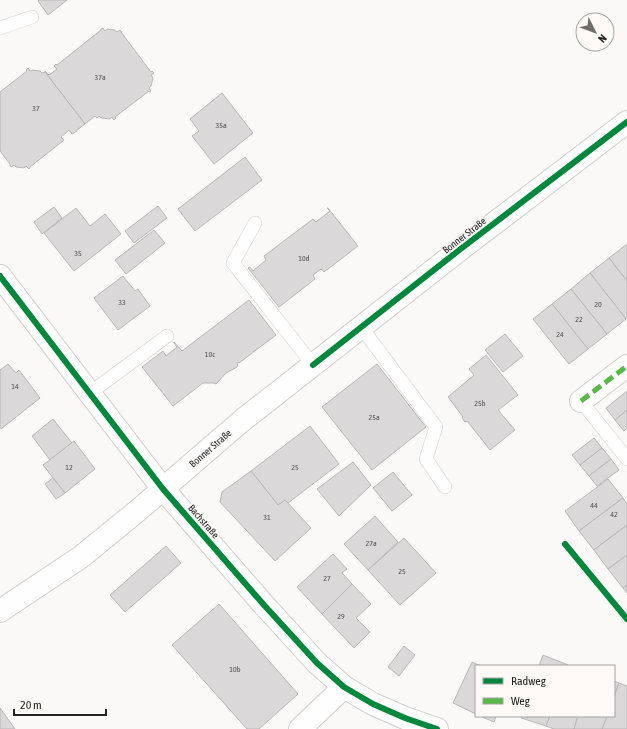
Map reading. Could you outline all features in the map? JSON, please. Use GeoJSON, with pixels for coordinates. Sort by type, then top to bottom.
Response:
{"type":"FeatureCollection","features":[{"type":"Feature","properties":{"kind":"main road","name":"Bonner Straße"},"geometry":{"type":"LineString","coordinates":[[0,611],[81,557],[216,443],[314,364],[458,251],[627,122]]}},
{"type":"Feature","properties":{"kind":"main road","name":"Bachstraße"},"geometry":{"type":"LineString","coordinates":[[0,276],[163,489],[293,637],[317,662],[344,687],[373,704],[405,718],[437,729]]}},
{"type":"Feature","properties":{"kind":"main road"},"geometry":{"type":"LineString","coordinates":[[581,401],[627,366]]}},
{"type":"Feature","properties":{"kind":"main road"},"geometry":{"type":"LineString","coordinates":[[300,729],[344,687]]}},
{"type":"Feature","properties":{"kind":"lane"},"geometry":{"type":"LineString","coordinates":[[0,28],[32,17]]}},
{"type":"Feature","properties":{"kind":"lane"},"geometry":{"type":"LineString","coordinates":[[255,223],[233,263],[314,364]]}},
{"type":"Feature","properties":{"kind":"lane"},"geometry":{"type":"LineString","coordinates":[[361,327],[436,427],[426,459],[445,487]]}},
{"type":"Feature","properties":{"kind":"lane"},"geometry":{"type":"LineString","coordinates":[[90,393],[167,336]]}},
{"type":"Feature","properties":{"kind":"lane"},"geometry":{"type":"LineString","coordinates":[[581,401],[627,459]]}},
{"type":"Feature","properties":{"kind":"building"},"geometry":{"type":"Polygon","coordinates":[[[67,0],[48,15],[38,1],[67,0]]]}},
{"type":"Feature","properties":{"kind":"building"},"geometry":{"type":"Polygon","coordinates":[[[103,28],[105,31],[107,29],[115,30],[117,32],[120,30],[151,72],[152,71],[154,73],[151,75],[153,78],[149,88],[151,91],[115,117],[116,118],[114,120],[112,117],[110,119],[101,118],[99,116],[97,118],[95,116],[85,124],[45,71],[49,75],[57,69],[54,66],[56,64],[57,65],[103,28]]]}},
{"type":"Feature","properties":{"kind":"building"},"geometry":{"type":"Polygon","coordinates":[[[28,68],[30,71],[45,72],[85,124],[72,134],[69,130],[61,137],[64,140],[29,169],[26,166],[24,168],[16,167],[14,165],[11,167],[0,151],[0,92],[27,71],[26,70],[28,68]]]}},
{"type":"Feature","properties":{"kind":"building"},"geometry":{"type":"Polygon","coordinates":[[[222,93],[253,133],[214,164],[192,136],[199,131],[190,119],[222,93]]]}},
{"type":"Feature","properties":{"kind":"building"},"geometry":{"type":"Polygon","coordinates":[[[245,157],[262,180],[195,231],[178,209],[245,157]]]}},
{"type":"Feature","properties":{"kind":"building"},"geometry":{"type":"Polygon","coordinates":[[[158,206],[167,218],[134,243],[125,231],[158,206]]]}},
{"type":"Feature","properties":{"kind":"building"},"geometry":{"type":"Polygon","coordinates":[[[54,207],[62,218],[42,234],[34,222],[54,207]]]}},
{"type":"Feature","properties":{"kind":"building"},"geometry":{"type":"Polygon","coordinates":[[[76,208],[90,226],[105,214],[121,234],[74,271],[44,233],[76,208]]]}},
{"type":"Feature","properties":{"kind":"building"},"geometry":{"type":"Polygon","coordinates":[[[328,208],[358,246],[324,272],[321,269],[313,275],[315,279],[279,307],[248,268],[250,267],[253,271],[266,260],[264,256],[313,219],[316,222],[330,211],[328,208]]]}},
{"type":"Feature","properties":{"kind":"building"},"geometry":{"type":"Polygon","coordinates":[[[154,230],[165,243],[126,274],[115,260],[154,230]]]}},
{"type":"Feature","properties":{"kind":"building"},"geometry":{"type":"Polygon","coordinates":[[[627,244],[627,281],[609,258],[627,244]]]}},
{"type":"Feature","properties":{"kind":"building"},"geometry":{"type":"Polygon","coordinates":[[[609,258],[627,281],[626,319],[590,273],[609,258]]]}},
{"type":"Feature","properties":{"kind":"building"},"geometry":{"type":"Polygon","coordinates":[[[590,273],[626,319],[607,334],[571,289],[590,273]]]}},
{"type":"Feature","properties":{"kind":"building"},"geometry":{"type":"Polygon","coordinates":[[[123,276],[135,291],[138,289],[150,306],[118,330],[94,298],[123,276]]]}},
{"type":"Feature","properties":{"kind":"building"},"geometry":{"type":"Polygon","coordinates":[[[571,289],[607,334],[588,349],[552,304],[571,289]]]}},
{"type":"Feature","properties":{"kind":"building"},"geometry":{"type":"Polygon","coordinates":[[[249,300],[276,335],[239,363],[238,362],[237,367],[226,373],[216,384],[203,383],[173,406],[142,367],[163,351],[166,356],[177,347],[174,342],[182,351],[249,300]]]}},
{"type":"Feature","properties":{"kind":"building"},"geometry":{"type":"Polygon","coordinates":[[[552,304],[588,349],[569,364],[533,319],[552,304]]]}},
{"type":"Feature","properties":{"kind":"building"},"geometry":{"type":"Polygon","coordinates":[[[505,334],[523,356],[503,372],[485,350],[505,334]]]}},
{"type":"Feature","properties":{"kind":"building"},"geometry":{"type":"Polygon","coordinates":[[[486,355],[518,395],[498,410],[515,430],[490,450],[467,421],[465,422],[448,397],[474,375],[469,369],[486,355]]]}},
{"type":"Feature","properties":{"kind":"building"},"geometry":{"type":"Polygon","coordinates":[[[8,364],[16,373],[19,370],[40,398],[1,429],[0,370],[8,364]]]}},
{"type":"Feature","properties":{"kind":"building"},"geometry":{"type":"Polygon","coordinates":[[[377,364],[426,427],[372,470],[322,407],[377,364]]]}},
{"type":"Feature","properties":{"kind":"building"},"geometry":{"type":"Polygon","coordinates":[[[627,391],[627,410],[615,420],[606,408],[627,391]]]}},
{"type":"Feature","properties":{"kind":"building"},"geometry":{"type":"Polygon","coordinates":[[[627,410],[627,428],[624,431],[615,420],[627,410]]]}},
{"type":"Feature","properties":{"kind":"building"},"geometry":{"type":"Polygon","coordinates":[[[53,419],[72,443],[50,460],[32,436],[53,419]]]}},
{"type":"Feature","properties":{"kind":"building"},"geometry":{"type":"Polygon","coordinates":[[[310,426],[339,464],[288,503],[285,500],[278,505],[251,471],[310,426]]]}},
{"type":"Feature","properties":{"kind":"building"},"geometry":{"type":"Polygon","coordinates":[[[594,438],[602,448],[580,465],[572,455],[594,438]]]}},
{"type":"Feature","properties":{"kind":"building"},"geometry":{"type":"Polygon","coordinates":[[[74,441],[95,469],[65,493],[43,465],[74,441]]]}},
{"type":"Feature","properties":{"kind":"building"},"geometry":{"type":"Polygon","coordinates":[[[602,448],[611,459],[589,476],[580,465],[602,448]]]}},
{"type":"Feature","properties":{"kind":"building"},"geometry":{"type":"Polygon","coordinates":[[[611,459],[619,470],[597,486],[589,476],[611,459]]]}},
{"type":"Feature","properties":{"kind":"building"},"geometry":{"type":"Polygon","coordinates":[[[353,462],[371,485],[339,516],[317,489],[353,462]]]}},
{"type":"Feature","properties":{"kind":"building"},"geometry":{"type":"Polygon","coordinates":[[[251,471],[278,505],[285,500],[311,528],[275,561],[220,502],[222,492],[251,471]]]}},
{"type":"Feature","properties":{"kind":"building"},"geometry":{"type":"Polygon","coordinates":[[[393,472],[412,495],[392,511],[373,488],[393,472]]]}},
{"type":"Feature","properties":{"kind":"building"},"geometry":{"type":"Polygon","coordinates":[[[53,478],[65,493],[56,499],[45,484],[53,478]]]}},
{"type":"Feature","properties":{"kind":"building"},"geometry":{"type":"Polygon","coordinates":[[[608,479],[623,498],[579,531],[565,511],[608,479]]]}},
{"type":"Feature","properties":{"kind":"building"},"geometry":{"type":"Polygon","coordinates":[[[623,498],[627,504],[627,525],[594,550],[579,531],[623,498]]]}},
{"type":"Feature","properties":{"kind":"building"},"geometry":{"type":"Polygon","coordinates":[[[375,516],[398,542],[368,570],[344,544],[375,516]]]}},
{"type":"Feature","properties":{"kind":"building"},"geometry":{"type":"Polygon","coordinates":[[[627,525],[627,555],[608,569],[594,550],[627,525]]]}},
{"type":"Feature","properties":{"kind":"building"},"geometry":{"type":"Polygon","coordinates":[[[404,538],[436,573],[400,605],[368,570],[404,538]]]}},
{"type":"Feature","properties":{"kind":"building"},"geometry":{"type":"Polygon","coordinates":[[[166,546],[181,563],[125,612],[110,595],[166,546]]]}},
{"type":"Feature","properties":{"kind":"building"},"geometry":{"type":"Polygon","coordinates":[[[333,554],[347,569],[342,573],[352,584],[322,614],[297,587],[333,554]]]}},
{"type":"Feature","properties":{"kind":"building"},"geometry":{"type":"Polygon","coordinates":[[[627,555],[627,585],[623,588],[608,569],[627,555]]]}},
{"type":"Feature","properties":{"kind":"building"},"geometry":{"type":"Polygon","coordinates":[[[352,584],[371,604],[356,618],[370,632],[354,648],[322,614],[352,584]]]}},
{"type":"Feature","properties":{"kind":"building"},"geometry":{"type":"Polygon","coordinates":[[[627,585],[627,593],[623,588],[627,585]]]}},
{"type":"Feature","properties":{"kind":"building"},"geometry":{"type":"Polygon","coordinates":[[[219,604],[298,694],[259,729],[247,729],[172,645],[219,604]]]}},
{"type":"Feature","properties":{"kind":"building"},"geometry":{"type":"Polygon","coordinates":[[[404,646],[415,655],[399,676],[388,667],[404,646]]]}},
{"type":"Feature","properties":{"kind":"building"},"geometry":{"type":"Polygon","coordinates":[[[543,655],[568,665],[539,665],[543,655]]]}},
{"type":"Feature","properties":{"kind":"building"},"geometry":{"type":"Polygon","coordinates":[[[472,662],[479,665],[475,665],[475,714],[453,703],[472,662]]]}},
{"type":"Feature","properties":{"kind":"building"},"geometry":{"type":"Polygon","coordinates":[[[615,681],[619,683],[615,694],[615,681]]]}},
{"type":"Feature","properties":{"kind":"building"},"geometry":{"type":"Polygon","coordinates":[[[619,683],[627,686],[627,729],[602,729],[607,717],[615,717],[615,694],[619,683]]]}},
{"type":"Feature","properties":{"kind":"building"},"geometry":{"type":"Polygon","coordinates":[[[0,708],[15,729],[0,729],[0,708]]]}},
{"type":"Feature","properties":{"kind":"building"},"geometry":{"type":"Polygon","coordinates":[[[482,717],[496,717],[494,722],[482,717]]]}},
{"type":"Feature","properties":{"kind":"building"},"geometry":{"type":"Polygon","coordinates":[[[522,717],[550,717],[546,726],[522,717]]]}},
{"type":"Feature","properties":{"kind":"building"},"geometry":{"type":"Polygon","coordinates":[[[550,717],[578,717],[574,729],[554,729],[546,726],[550,717]]]}},
{"type":"Feature","properties":{"kind":"building"},"geometry":{"type":"Polygon","coordinates":[[[578,717],[607,717],[602,729],[574,729],[578,717]]]}},
{"type":"Feature","properties":{"kind":"marked path"},"geometry":{"type":"LineString","coordinates":[[581,401],[627,366]]}},
{"type":"Feature","properties":{"kind":"cycle path"},"geometry":{"type":"LineString","coordinates":[[313,365],[458,251],[627,122]]}},
{"type":"Feature","properties":{"kind":"cycle path"},"geometry":{"type":"LineString","coordinates":[[0,276],[163,489],[264,605],[317,663],[344,687],[373,704],[405,718],[437,729]]}},
{"type":"Feature","properties":{"kind":"cycle path"},"geometry":{"type":"LineString","coordinates":[[565,544],[627,619]]}}]}
